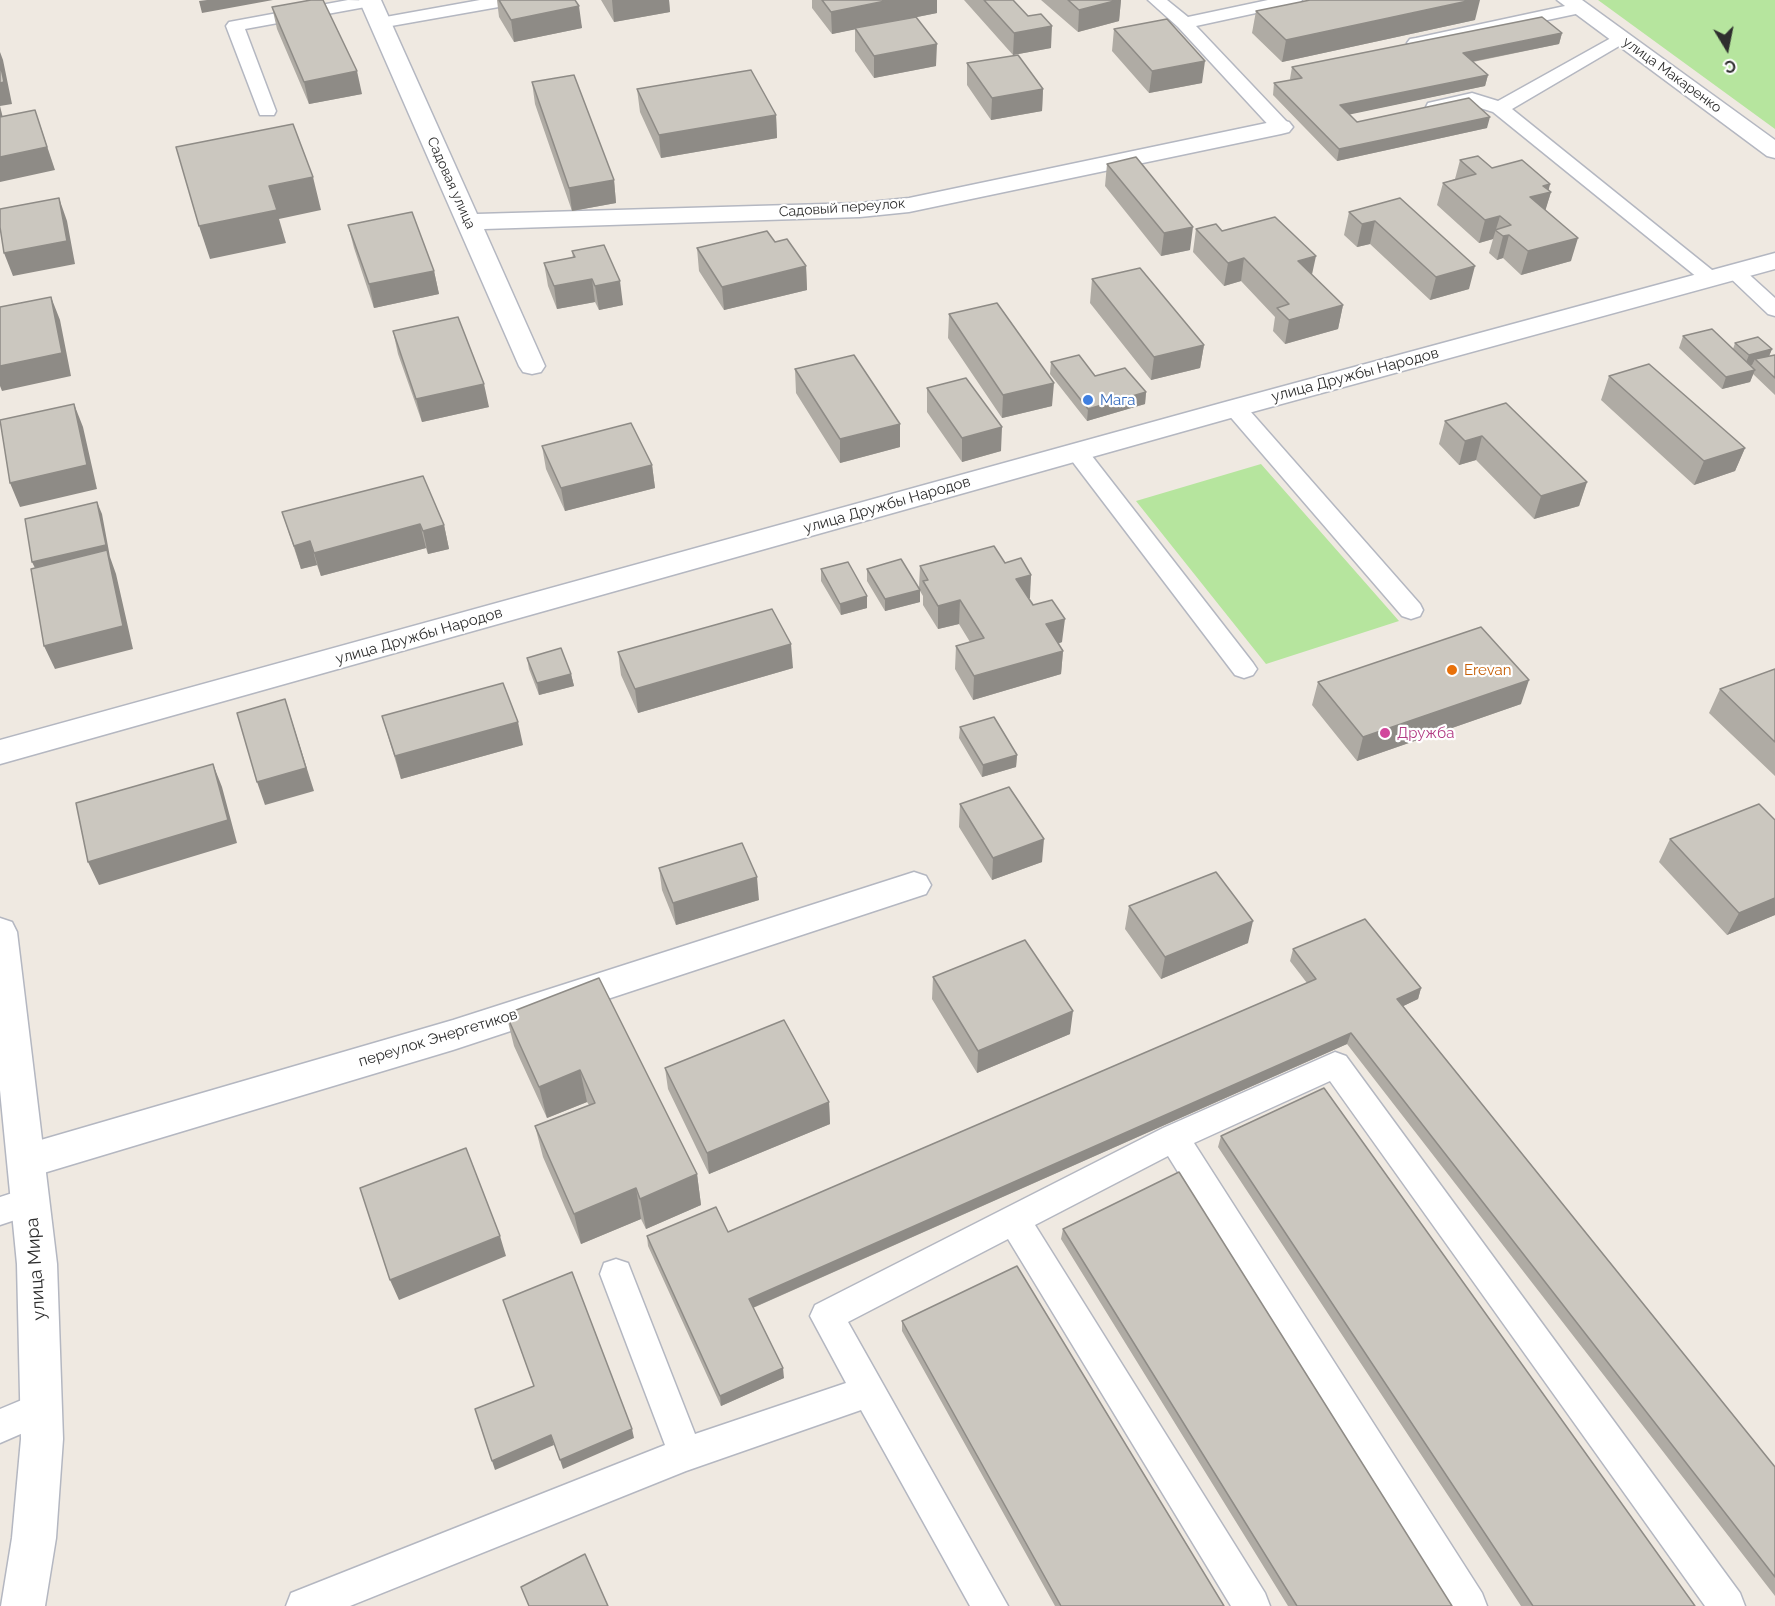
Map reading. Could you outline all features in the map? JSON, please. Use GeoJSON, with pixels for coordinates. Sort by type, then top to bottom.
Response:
{"type":"FeatureCollection","features":[{"type":"Feature","properties":{"kind":"street","name":"Садовая улица"},"geometry":{"type":"LineString","coordinates":[[370,1],[532,366]]}},
{"type":"Feature","properties":{"kind":"street","name":"улица Макаренко"},"geometry":{"type":"LineString","coordinates":[[1573,4],[1774,149]]}},
{"type":"Feature","properties":{"kind":"street","name":"Садовый переулок"},"geometry":{"type":"LineString","coordinates":[[468,222],[848,211],[899,206],[1281,127]]}},
{"type":"Feature","properties":{"kind":"street","name":"улица Дружбы Народов"},"geometry":{"type":"LineString","coordinates":[[0,752],[1235,408],[1775,261]]}},
{"type":"Feature","properties":{"kind":"street","name":"переулок Энергетиков"},"geometry":{"type":"LineString","coordinates":[[27,1161],[453,1035],[914,885]]}},
{"type":"Feature","properties":{"kind":"street","name":"улица Мира"},"geometry":{"type":"LineString","coordinates":[[0,932],[27,1161],[15,1206],[37,1264],[42,1439],[34,1538],[23,1606]]}},
{"type":"Feature","properties":{"kind":"lane"},"geometry":{"type":"LineString","coordinates":[[380,24],[510,0]]}},
{"type":"Feature","properties":{"kind":"lane"},"geometry":{"type":"LineString","coordinates":[[1157,0],[1184,23],[1281,127]]}},
{"type":"Feature","properties":{"kind":"lane"},"geometry":{"type":"LineString","coordinates":[[1184,23],[1293,0]]}},
{"type":"Feature","properties":{"kind":"lane"},"geometry":{"type":"LineString","coordinates":[[267,111],[234,26],[370,1]]}},
{"type":"Feature","properties":{"kind":"lane"},"geometry":{"type":"LineString","coordinates":[[1395,48],[1573,4]]}},
{"type":"Feature","properties":{"kind":"lane"},"geometry":{"type":"LineString","coordinates":[[1500,108],[1620,38]]}},
{"type":"Feature","properties":{"kind":"lane"},"geometry":{"type":"LineString","coordinates":[[1415,111],[1472,99],[1500,108],[1723,275],[1775,310]]}},
{"type":"Feature","properties":{"kind":"lane"},"geometry":{"type":"LineString","coordinates":[[1235,408],[1412,610]]}},
{"type":"Feature","properties":{"kind":"lane"},"geometry":{"type":"LineString","coordinates":[[1077,452],[1244,669]]}},
{"type":"Feature","properties":{"kind":"lane"},"geometry":{"type":"LineString","coordinates":[[990,1606],[827,1316],[1174,1138],[1335,1065],[1727,1606]]}},
{"type":"Feature","properties":{"kind":"lane"},"geometry":{"type":"LineString","coordinates":[[1174,1138],[1470,1606]]}},
{"type":"Feature","properties":{"kind":"lane"},"geometry":{"type":"LineString","coordinates":[[1014,1220],[1252,1606]]}},
{"type":"Feature","properties":{"kind":"lane"},"geometry":{"type":"LineString","coordinates":[[616,1274],[686,1454]]}},
{"type":"Feature","properties":{"kind":"lane"},"geometry":{"type":"LineString","coordinates":[[304,1606],[686,1454],[869,1391]]}},
{"type":"Feature","properties":{"kind":"lane"},"geometry":{"type":"LineString","coordinates":[[0,1426],[41,1408]]}},
{"type":"Feature","properties":{"kind":"green space"},"geometry":{"type":"Polygon","coordinates":[[[1598,0],[1775,0],[1775,129],[1598,0]]]}},
{"type":"Feature","properties":{"kind":"green space"},"geometry":{"type":"Polygon","coordinates":[[[1261,464],[1399,621],[1266,664],[1136,501],[1261,464]]]}},
{"type":"Feature","properties":{"kind":"building"},"geometry":{"type":"Polygon","coordinates":[[[323,0],[357,71],[304,82],[272,7],[323,0]]]}},
{"type":"Feature","properties":{"kind":"building"},"geometry":{"type":"Polygon","coordinates":[[[499,0],[575,0],[579,6],[511,20],[499,0]]]}},
{"type":"Feature","properties":{"kind":"building"},"geometry":{"type":"Polygon","coordinates":[[[822,0],[890,0],[831,12],[822,0]]]}},
{"type":"Feature","properties":{"kind":"building"},"geometry":{"type":"Polygon","coordinates":[[[984,0],[1013,0],[1028,16],[1041,14],[1052,26],[1014,33],[984,0]]]}},
{"type":"Feature","properties":{"kind":"building"},"geometry":{"type":"Polygon","coordinates":[[[1068,0],[1118,0],[1079,10],[1068,0]]]}},
{"type":"Feature","properties":{"kind":"building"},"geometry":{"type":"Polygon","coordinates":[[[1310,0],[1472,0],[1286,40],[1256,11],[1310,0]]]}},
{"type":"Feature","properties":{"kind":"building"},"geometry":{"type":"Polygon","coordinates":[[[916,17],[937,44],[874,56],[855,28],[916,17]]]}},
{"type":"Feature","properties":{"kind":"building"},"geometry":{"type":"Polygon","coordinates":[[[1542,17],[1562,33],[1463,53],[1488,75],[1340,105],[1357,122],[1469,98],[1490,117],[1339,149],[1274,83],[1302,78],[1292,67],[1542,17]]]}},
{"type":"Feature","properties":{"kind":"building"},"geometry":{"type":"Polygon","coordinates":[[[1167,19],[1205,61],[1152,71],[1114,29],[1167,19]]]}},
{"type":"Feature","properties":{"kind":"building"},"geometry":{"type":"Polygon","coordinates":[[[1018,55],[1043,89],[992,98],[967,63],[1018,55]]]}},
{"type":"Feature","properties":{"kind":"building"},"geometry":{"type":"Polygon","coordinates":[[[0,63],[4,82],[0,83],[0,63]]]}},
{"type":"Feature","properties":{"kind":"building"},"geometry":{"type":"Polygon","coordinates":[[[751,70],[776,115],[659,135],[637,89],[751,70]]]}},
{"type":"Feature","properties":{"kind":"building"},"geometry":{"type":"Polygon","coordinates":[[[574,75],[614,180],[569,188],[532,82],[574,75]]]}},
{"type":"Feature","properties":{"kind":"building"},"geometry":{"type":"Polygon","coordinates":[[[35,110],[47,147],[0,157],[0,117],[35,110]]]}},
{"type":"Feature","properties":{"kind":"building"},"geometry":{"type":"Polygon","coordinates":[[[293,124],[313,177],[269,186],[277,210],[199,226],[176,147],[293,124]]]}},
{"type":"Feature","properties":{"kind":"building"},"geometry":{"type":"Polygon","coordinates":[[[1478,156],[1492,168],[1522,160],[1550,184],[1543,186],[1551,192],[1530,197],[1578,238],[1528,251],[1509,235],[1503,236],[1495,230],[1511,225],[1500,216],[1485,220],[1443,183],[1476,174],[1460,160],[1478,156]]]}},
{"type":"Feature","properties":{"kind":"building"},"geometry":{"type":"Polygon","coordinates":[[[1136,157],[1193,227],[1164,233],[1107,164],[1136,157]]]}},
{"type":"Feature","properties":{"kind":"building"},"geometry":{"type":"Polygon","coordinates":[[[59,198],[67,241],[4,253],[0,209],[59,198]]]}},
{"type":"Feature","properties":{"kind":"building"},"geometry":{"type":"Polygon","coordinates":[[[1400,198],[1475,266],[1436,277],[1375,221],[1362,224],[1349,212],[1400,198]]]}},
{"type":"Feature","properties":{"kind":"building"},"geometry":{"type":"Polygon","coordinates":[[[412,212],[434,271],[369,284],[348,225],[412,212]]]}},
{"type":"Feature","properties":{"kind":"building"},"geometry":{"type":"Polygon","coordinates":[[[1275,217],[1316,256],[1298,261],[1343,305],[1289,320],[1277,308],[1289,304],[1244,258],[1228,263],[1196,229],[1216,224],[1222,231],[1275,217]]]}},
{"type":"Feature","properties":{"kind":"building"},"geometry":{"type":"Polygon","coordinates":[[[767,231],[775,242],[787,239],[806,266],[722,287],[697,248],[767,231]]]}},
{"type":"Feature","properties":{"kind":"building"},"geometry":{"type":"Polygon","coordinates":[[[604,245],[620,281],[595,286],[592,279],[554,286],[544,263],[575,257],[572,251],[604,245]]]}},
{"type":"Feature","properties":{"kind":"building"},"geometry":{"type":"Polygon","coordinates":[[[1140,268],[1204,345],[1154,357],[1092,279],[1140,268]]]}},
{"type":"Feature","properties":{"kind":"building"},"geometry":{"type":"Polygon","coordinates":[[[51,297],[62,353],[0,366],[0,307],[51,297]]]}},
{"type":"Feature","properties":{"kind":"building"},"geometry":{"type":"Polygon","coordinates":[[[997,303],[1054,383],[1003,395],[949,314],[997,303]]]}},
{"type":"Feature","properties":{"kind":"building"},"geometry":{"type":"Polygon","coordinates":[[[458,317],[484,384],[416,399],[393,331],[458,317]]]}},
{"type":"Feature","properties":{"kind":"building"},"geometry":{"type":"Polygon","coordinates":[[[1712,329],[1755,370],[1726,377],[1683,336],[1712,329]]]}},
{"type":"Feature","properties":{"kind":"building"},"geometry":{"type":"Polygon","coordinates":[[[1758,337],[1772,349],[1749,355],[1735,343],[1758,337]]]}},
{"type":"Feature","properties":{"kind":"building"},"geometry":{"type":"Polygon","coordinates":[[[854,355],[900,424],[840,439],[795,369],[854,355]]]}},
{"type":"Feature","properties":{"kind":"building"},"geometry":{"type":"Polygon","coordinates":[[[1079,355],[1095,376],[1125,368],[1146,392],[1088,409],[1051,362],[1079,355]]]}},
{"type":"Feature","properties":{"kind":"building"},"geometry":{"type":"Polygon","coordinates":[[[1775,355],[1775,378],[1755,359],[1775,355]]]}},
{"type":"Feature","properties":{"kind":"building"},"geometry":{"type":"Polygon","coordinates":[[[1649,364],[1745,448],[1704,461],[1609,376],[1649,364]]]}},
{"type":"Feature","properties":{"kind":"building"},"geometry":{"type":"Polygon","coordinates":[[[966,378],[1002,427],[962,438],[927,388],[966,378]]]}},
{"type":"Feature","properties":{"kind":"building"},"geometry":{"type":"Polygon","coordinates":[[[1506,403],[1587,482],[1541,496],[1482,436],[1465,441],[1445,421],[1506,403]]]}},
{"type":"Feature","properties":{"kind":"building"},"geometry":{"type":"Polygon","coordinates":[[[74,404],[87,465],[10,483],[0,420],[74,404]]]}},
{"type":"Feature","properties":{"kind":"building"},"geometry":{"type":"Polygon","coordinates":[[[631,423],[652,465],[561,488],[542,446],[631,423]]]}},
{"type":"Feature","properties":{"kind":"building"},"geometry":{"type":"Polygon","coordinates":[[[423,476],[444,525],[423,531],[420,524],[314,553],[310,541],[294,546],[282,512],[423,476]]]}},
{"type":"Feature","properties":{"kind":"building"},"geometry":{"type":"Polygon","coordinates":[[[97,502],[106,545],[32,562],[25,519],[97,502]]]}},
{"type":"Feature","properties":{"kind":"building"},"geometry":{"type":"Polygon","coordinates":[[[994,546],[1005,563],[1021,558],[1031,575],[1016,579],[1033,605],[1052,600],[1065,619],[1046,624],[1063,651],[974,676],[956,646],[984,638],[960,600],[938,606],[923,581],[928,580],[920,566],[994,546]]]}},
{"type":"Feature","properties":{"kind":"building"},"geometry":{"type":"Polygon","coordinates":[[[107,550],[123,626],[44,646],[31,569],[107,550]]]}},
{"type":"Feature","properties":{"kind":"building"},"geometry":{"type":"Polygon","coordinates":[[[901,559],[920,590],[885,599],[867,569],[901,559]]]}},
{"type":"Feature","properties":{"kind":"building"},"geometry":{"type":"Polygon","coordinates":[[[848,562],[867,596],[840,604],[821,569],[848,562]]]}},
{"type":"Feature","properties":{"kind":"building"},"geometry":{"type":"Polygon","coordinates":[[[772,609],[791,644],[635,689],[618,652],[772,609]]]}},
{"type":"Feature","properties":{"kind":"building","name":"Дружба"},"geometry":{"type":"Polygon","coordinates":[[[1481,627],[1529,680],[1363,737],[1318,682],[1481,627]]]}},
{"type":"Feature","properties":{"kind":"building"},"geometry":{"type":"Polygon","coordinates":[[[561,648],[571,674],[537,683],[527,658],[561,648]]]}},
{"type":"Feature","properties":{"kind":"building"},"geometry":{"type":"Polygon","coordinates":[[[1775,669],[1775,742],[1720,689],[1775,669]]]}},
{"type":"Feature","properties":{"kind":"building"},"geometry":{"type":"Polygon","coordinates":[[[503,683],[518,722],[395,756],[382,716],[503,683]]]}},
{"type":"Feature","properties":{"kind":"building"},"geometry":{"type":"Polygon","coordinates":[[[285,699],[306,768],[257,782],[237,713],[285,699]]]}},
{"type":"Feature","properties":{"kind":"building"},"geometry":{"type":"Polygon","coordinates":[[[994,717],[1017,755],[983,765],[960,727],[994,717]]]}},
{"type":"Feature","properties":{"kind":"building"},"geometry":{"type":"Polygon","coordinates":[[[213,764],[228,820],[88,862],[76,803],[213,764]]]}},
{"type":"Feature","properties":{"kind":"building"},"geometry":{"type":"Polygon","coordinates":[[[1009,787],[1044,839],[993,858],[960,804],[1009,787]]]}},
{"type":"Feature","properties":{"kind":"building"},"geometry":{"type":"Polygon","coordinates":[[[1759,804],[1775,820],[1775,898],[1739,913],[1670,839],[1759,804]]]}},
{"type":"Feature","properties":{"kind":"building"},"geometry":{"type":"Polygon","coordinates":[[[742,843],[757,877],[673,903],[659,868],[742,843]]]}},
{"type":"Feature","properties":{"kind":"building"},"geometry":{"type":"Polygon","coordinates":[[[1216,872],[1253,921],[1165,957],[1129,906],[1216,872]]]}},
{"type":"Feature","properties":{"kind":"building"},"geometry":{"type":"Polygon","coordinates":[[[1365,919],[1421,988],[1397,999],[1775,1467],[1775,1577],[1351,1033],[749,1299],[783,1368],[720,1396],[647,1236],[716,1207],[728,1232],[1316,979],[1293,949],[1365,919]]]}},
{"type":"Feature","properties":{"kind":"building"},"geometry":{"type":"Polygon","coordinates":[[[1025,940],[1073,1011],[978,1051],[933,977],[1025,940]]]}},
{"type":"Feature","properties":{"kind":"building"},"geometry":{"type":"Polygon","coordinates":[[[599,978],[697,1174],[640,1199],[636,1188],[574,1214],[535,1126],[595,1103],[580,1070],[539,1087],[506,1014],[599,978]]]}},
{"type":"Feature","properties":{"kind":"building"},"geometry":{"type":"Polygon","coordinates":[[[784,1020],[829,1102],[707,1153],[665,1068],[784,1020]]]}},
{"type":"Feature","properties":{"kind":"building"},"geometry":{"type":"Polygon","coordinates":[[[1324,1088],[1695,1606],[1533,1606],[1221,1136],[1324,1088]]]}},
{"type":"Feature","properties":{"kind":"building"},"geometry":{"type":"Polygon","coordinates":[[[466,1148],[500,1236],[390,1280],[360,1188],[466,1148]]]}},
{"type":"Feature","properties":{"kind":"building"},"geometry":{"type":"Polygon","coordinates":[[[1179,1172],[1452,1606],[1297,1606],[1063,1229],[1179,1172]]]}},
{"type":"Feature","properties":{"kind":"building"},"geometry":{"type":"Polygon","coordinates":[[[1017,1266],[1224,1606],[1061,1606],[902,1321],[1017,1266]]]}},
{"type":"Feature","properties":{"kind":"building"},"geometry":{"type":"Polygon","coordinates":[[[572,1272],[632,1429],[560,1460],[551,1435],[492,1461],[475,1409],[534,1386],[503,1300],[572,1272]]]}},
{"type":"Feature","properties":{"kind":"building"},"geometry":{"type":"Polygon","coordinates":[[[585,1554],[608,1606],[529,1606],[521,1587],[585,1554]]]}},
{"type":"Feature","properties":{"kind":"place","name":"Мага"},"geometry":{"type":"Point","coordinates":[1088,400]}},
{"type":"Feature","properties":{"kind":"place","name":"Erevan"},"geometry":{"type":"Point","coordinates":[1452,670]}},
{"type":"Feature","properties":{"kind":"place","name":"Дружба"},"geometry":{"type":"Point","coordinates":[1385,733]}}]}
